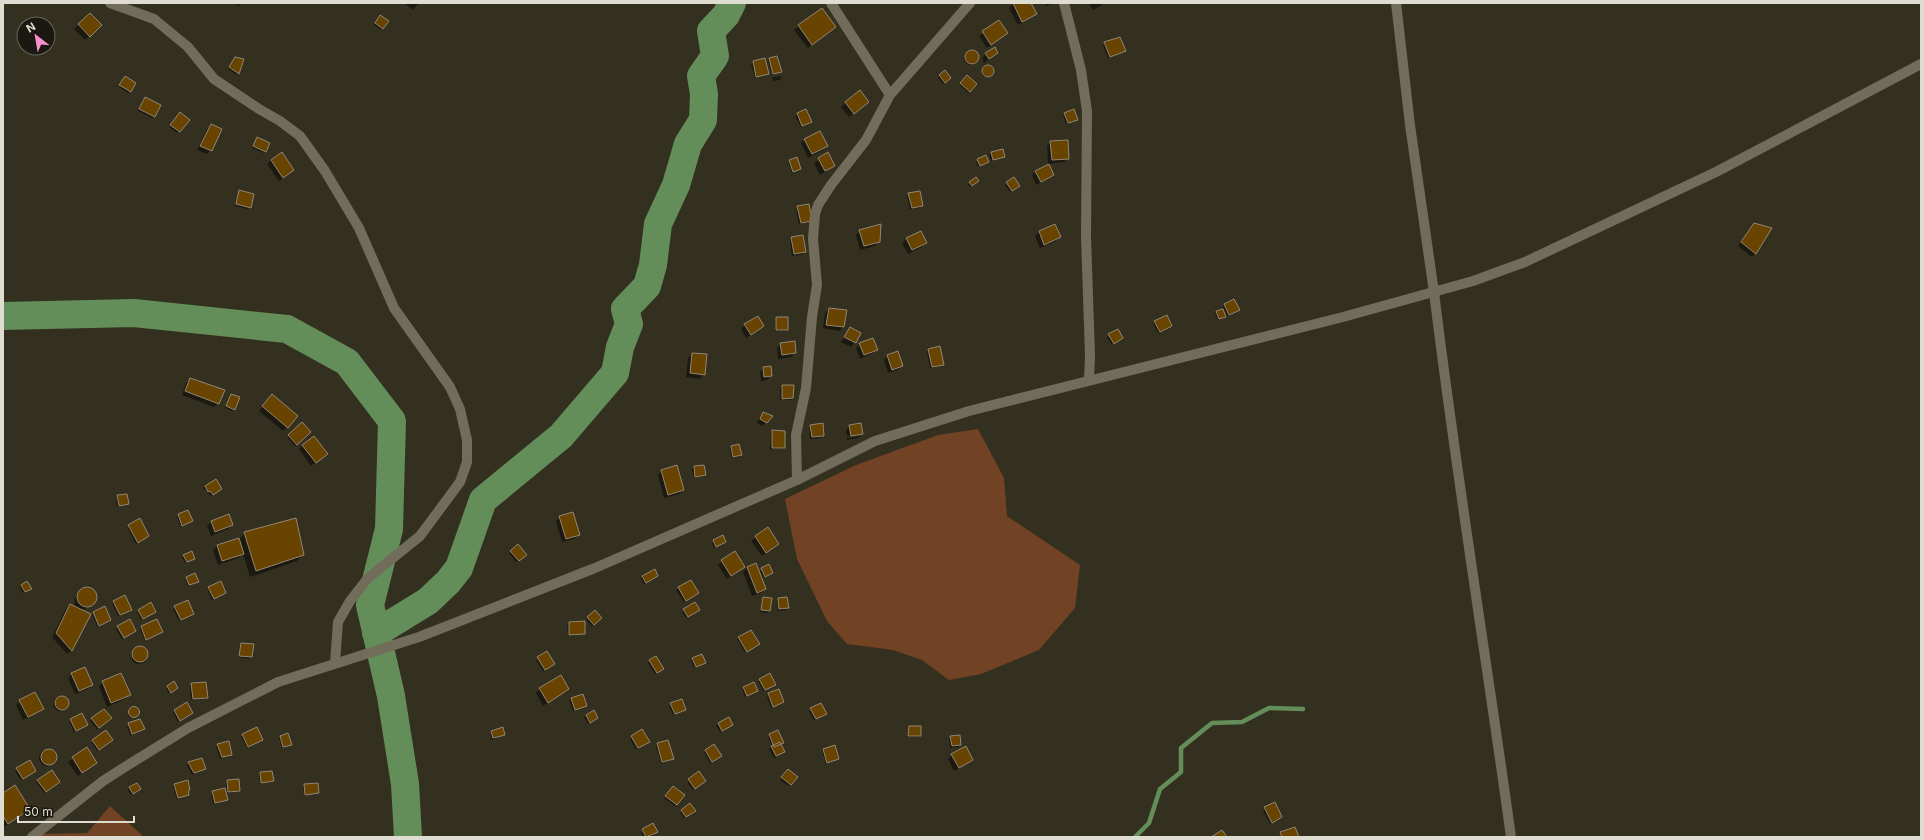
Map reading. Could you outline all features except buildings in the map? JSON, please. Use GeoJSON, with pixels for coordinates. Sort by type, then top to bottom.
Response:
{"type":"FeatureCollection","features":[{"type":"Feature","properties":{"kind":"street"},"geometry":{"type":"LineString","coordinates":[[110,3],[154,19],[188,47],[214,79],[280,121],[300,136],[325,171],[359,228],[394,308],[450,387],[460,409],[467,440],[467,462],[460,482],[420,536],[368,578],[350,602],[338,622],[335,663]]}},
{"type":"Feature","properties":{"kind":"street"},"geometry":{"type":"LineString","coordinates":[[831,3],[890,95]]}},
{"type":"Feature","properties":{"kind":"street"},"geometry":{"type":"LineString","coordinates":[[797,480],[796,435],[806,388],[812,317],[817,285],[813,239],[815,214],[818,205],[826,192],[866,140],[890,95],[970,3]]}},
{"type":"Feature","properties":{"kind":"street"},"geometry":{"type":"LineString","coordinates":[[1064,3],[1081,70],[1087,111],[1086,237],[1090,355],[1088,380]]}},
{"type":"Feature","properties":{"kind":"street"},"geometry":{"type":"LineString","coordinates":[[1396,3],[1410,126],[1434,292],[1443,374],[1468,550],[1494,709],[1511,837]]}},
{"type":"Feature","properties":{"kind":"street"},"geometry":{"type":"LineString","coordinates":[[32,837],[104,781],[188,728],[278,682],[418,637],[595,568],[797,480],[875,441],[969,411],[1343,317],[1473,281],[1539,255],[1716,172],[1921,64]]}},
{"type":"Feature","properties":{"kind":"shaded area"},"geometry":{"type":"Polygon","coordinates":[[[978,429],[1004,478],[1007,516],[1080,565],[1075,608],[1039,650],[981,674],[949,680],[922,660],[893,650],[847,644],[827,621],[797,559],[785,499],[856,465],[938,435],[978,429]]]}},
{"type":"Feature","properties":{"kind":"shaded area"},"geometry":{"type":"Polygon","coordinates":[[[110,806],[144,837],[33,837],[36,834],[87,833],[110,806]]]}},
{"type":"Feature","properties":{"kind":"waterway"},"geometry":{"type":"LineString","coordinates":[[376,633],[428,601],[448,582],[459,568],[483,500],[561,436],[615,373],[620,347],[629,324],[625,309],[647,286],[653,265],[658,224],[676,185],[688,144],[703,120],[704,94],[701,76],[715,56],[711,31],[726,15],[732,3]]}},
{"type":"Feature","properties":{"kind":"waterway"},"geometry":{"type":"LineString","coordinates":[[3,316],[134,313],[287,329],[347,362],[392,421],[389,529],[370,605],[391,696],[405,784],[408,837]]}},
{"type":"Feature","properties":{"kind":"waterway"},"geometry":{"type":"LineString","coordinates":[[1135,837],[1149,823],[1160,789],[1181,772],[1181,748],[1212,723],[1242,722],[1269,708],[1303,709]]}}]}
